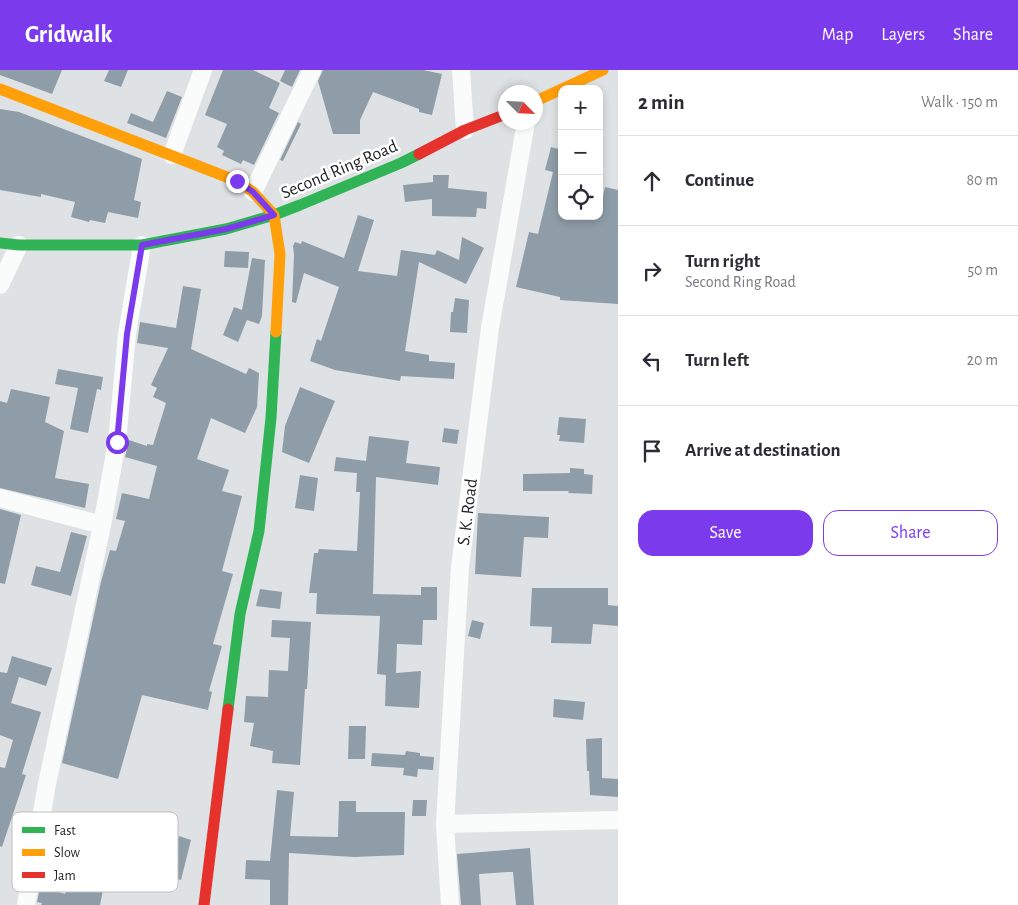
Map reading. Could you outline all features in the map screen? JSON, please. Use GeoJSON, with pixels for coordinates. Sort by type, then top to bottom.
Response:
{"type":"FeatureCollection","features":[{"type":"Feature","properties":{"kind":"street"},"geometry":{"type":"LineString","coordinates":[[172,155],[203,70]]}},
{"type":"Feature","properties":{"kind":"street"},"geometry":{"type":"LineString","coordinates":[[253,192],[312,70]]}},
{"type":"Feature","properties":{"kind":"street"},"geometry":{"type":"LineString","coordinates":[[461,70],[465,130]]}},
{"type":"Feature","properties":{"kind":"street"},"geometry":{"type":"LineString","coordinates":[[543,98],[602,70]]}},
{"type":"Feature","properties":{"kind":"street"},"geometry":{"type":"LineString","coordinates":[[0,89],[237,181],[253,192],[274,215],[280,254],[272,418],[259,531],[240,614],[204,905]]}},
{"type":"Feature","properties":{"kind":"street","name":"Second Ring Road"},"geometry":{"type":"LineString","coordinates":[[0,243],[19,245],[142,245],[226,229],[274,215],[401,163],[465,130],[498,117]]}},
{"type":"Feature","properties":{"kind":"street","name":"S. K. Road"},"geometry":{"type":"LineString","coordinates":[[450,905],[445,824],[460,567],[490,328],[525,130]]}},
{"type":"Feature","properties":{"kind":"street"},"geometry":{"type":"LineString","coordinates":[[0,285],[19,245]]}},
{"type":"Feature","properties":{"kind":"street"},"geometry":{"type":"LineString","coordinates":[[42,812],[102,525],[117,442],[127,334],[142,245]]}},
{"type":"Feature","properties":{"kind":"street"},"geometry":{"type":"LineString","coordinates":[[0,498],[102,525]]}},
{"type":"Feature","properties":{"kind":"street"},"geometry":{"type":"LineString","coordinates":[[445,824],[618,820]]}},
{"type":"Feature","properties":{"kind":"street"},"geometry":{"type":"LineString","coordinates":[[26,905],[28,892]]}},
{"type":"Feature","properties":{"kind":"building"},"geometry":{"type":"Polygon","coordinates":[[[0,70],[62,70],[52,94],[0,75],[0,70]]]}},
{"type":"Feature","properties":{"kind":"building"},"geometry":{"type":"Polygon","coordinates":[[[109,70],[128,70],[121,87],[104,81],[109,70]]]}},
{"type":"Feature","properties":{"kind":"building"},"geometry":{"type":"Polygon","coordinates":[[[223,70],[253,70],[280,83],[269,108],[279,113],[254,165],[243,160],[241,164],[222,155],[224,151],[217,147],[227,124],[205,115],[223,70]]]}},
{"type":"Feature","properties":{"kind":"building"},"geometry":{"type":"Polygon","coordinates":[[[285,70],[300,70],[292,87],[280,81],[285,70]]]}},
{"type":"Feature","properties":{"kind":"building"},"geometry":{"type":"Polygon","coordinates":[[[323,70],[423,70],[442,74],[432,115],[419,112],[419,109],[373,92],[360,120],[360,134],[333,134],[318,81],[323,70]]]}},
{"type":"Feature","properties":{"kind":"building"},"geometry":{"type":"Polygon","coordinates":[[[167,91],[182,97],[166,138],[127,123],[131,113],[153,122],[167,91]]]}},
{"type":"Feature","properties":{"kind":"building"},"geometry":{"type":"Polygon","coordinates":[[[0,109],[19,112],[142,159],[134,200],[141,202],[138,218],[108,212],[105,223],[90,220],[89,222],[71,217],[75,202],[41,194],[41,197],[0,190],[0,109]]]}},
{"type":"Feature","properties":{"kind":"building"},"geometry":{"type":"Polygon","coordinates":[[[298,122],[301,124],[283,161],[280,160],[298,122]]]}},
{"type":"Feature","properties":{"kind":"building"},"geometry":{"type":"Polygon","coordinates":[[[551,147],[558,149],[558,220],[603,220],[605,187],[618,190],[618,304],[560,300],[560,297],[516,287],[529,232],[538,234],[553,172],[545,170],[551,147]]]}},
{"type":"Feature","properties":{"kind":"building"},"geometry":{"type":"Polygon","coordinates":[[[433,175],[449,175],[448,188],[487,192],[486,209],[477,208],[476,217],[432,216],[432,199],[405,202],[403,185],[433,182],[433,175]]]}},
{"type":"Feature","properties":{"kind":"building"},"geometry":{"type":"Polygon","coordinates":[[[358,215],[374,220],[358,271],[397,276],[401,250],[435,255],[437,250],[459,260],[462,237],[484,248],[466,284],[419,262],[405,351],[429,355],[429,361],[455,363],[454,379],[401,376],[400,381],[335,370],[310,361],[317,339],[321,341],[339,287],[304,273],[296,303],[292,302],[293,246],[295,242],[301,244],[302,241],[344,258],[358,215]]]}},
{"type":"Feature","properties":{"kind":"building"},"geometry":{"type":"Polygon","coordinates":[[[225,251],[249,252],[248,268],[224,267],[225,251]]]}},
{"type":"Feature","properties":{"kind":"building"},"geometry":{"type":"Polygon","coordinates":[[[252,258],[265,260],[262,316],[259,324],[247,320],[238,342],[223,335],[234,307],[242,310],[252,258]]]}},
{"type":"Feature","properties":{"kind":"building"},"geometry":{"type":"Polygon","coordinates":[[[183,286],[201,289],[191,349],[246,374],[249,368],[259,373],[257,407],[245,433],[211,418],[197,459],[229,470],[222,491],[242,496],[222,571],[233,574],[213,644],[222,646],[209,691],[212,692],[208,710],[142,695],[118,779],[62,763],[101,582],[110,550],[116,551],[125,521],[116,519],[122,493],[149,499],[157,466],[125,457],[129,440],[147,446],[147,444],[153,445],[166,403],[153,397],[157,388],[151,385],[168,348],[137,343],[140,322],[176,328],[183,286]]]}},
{"type":"Feature","properties":{"kind":"building"},"geometry":{"type":"Polygon","coordinates":[[[455,298],[469,300],[467,333],[450,332],[451,312],[453,312],[455,298]]]}},
{"type":"Feature","properties":{"kind":"building"},"geometry":{"type":"Polygon","coordinates":[[[58,369],[103,377],[101,390],[97,389],[88,433],[70,429],[78,388],[55,384],[58,369]]]}},
{"type":"Feature","properties":{"kind":"building"},"geometry":{"type":"Polygon","coordinates":[[[300,387],[335,401],[309,463],[282,452],[285,426],[300,387]]]}},
{"type":"Feature","properties":{"kind":"building"},"geometry":{"type":"Polygon","coordinates":[[[11,389],[50,397],[45,422],[64,431],[55,478],[89,484],[85,508],[0,488],[0,401],[7,403],[11,389]]]}},
{"type":"Feature","properties":{"kind":"building"},"geometry":{"type":"Polygon","coordinates":[[[559,417],[586,419],[584,443],[559,441],[560,435],[557,435],[559,417]]]}},
{"type":"Feature","properties":{"kind":"building"},"geometry":{"type":"Polygon","coordinates":[[[444,428],[459,430],[457,444],[442,442],[444,428]]]}},
{"type":"Feature","properties":{"kind":"building"},"geometry":{"type":"Polygon","coordinates":[[[369,436],[409,441],[406,463],[440,467],[438,485],[376,477],[373,594],[421,595],[421,587],[437,587],[437,620],[423,620],[422,645],[397,644],[396,673],[421,671],[419,708],[385,706],[386,675],[377,674],[380,616],[316,614],[317,593],[309,593],[314,553],[318,553],[319,549],[357,551],[360,492],[356,492],[357,473],[334,471],[336,457],[366,461],[369,436]]]}},
{"type":"Feature","properties":{"kind":"building"},"geometry":{"type":"Polygon","coordinates":[[[570,468],[584,469],[584,474],[593,475],[592,494],[568,493],[569,491],[523,491],[523,474],[570,473],[570,468]]]}},
{"type":"Feature","properties":{"kind":"building"},"geometry":{"type":"Polygon","coordinates":[[[300,475],[318,478],[314,511],[295,508],[300,475]]]}},
{"type":"Feature","properties":{"kind":"building"},"geometry":{"type":"Polygon","coordinates":[[[0,509],[21,515],[5,584],[0,583],[0,509]]]}},
{"type":"Feature","properties":{"kind":"building"},"geometry":{"type":"Polygon","coordinates":[[[478,513],[549,517],[548,538],[524,537],[521,577],[475,574],[478,513]]]}},
{"type":"Feature","properties":{"kind":"building"},"geometry":{"type":"Polygon","coordinates":[[[71,532],[87,536],[71,596],[31,585],[36,566],[60,572],[71,532]]]}},
{"type":"Feature","properties":{"kind":"building"},"geometry":{"type":"Polygon","coordinates":[[[532,588],[608,588],[608,605],[618,606],[618,626],[593,624],[591,644],[551,643],[552,627],[530,626],[532,588]]]}},
{"type":"Feature","properties":{"kind":"building"},"geometry":{"type":"Polygon","coordinates":[[[260,589],[282,592],[280,609],[256,606],[260,589]]]}},
{"type":"Feature","properties":{"kind":"building"},"geometry":{"type":"Polygon","coordinates":[[[272,620],[311,622],[300,765],[272,763],[273,751],[250,746],[254,723],[244,722],[246,696],[268,697],[269,670],[288,671],[290,638],[271,637],[272,620]]]}},
{"type":"Feature","properties":{"kind":"building"},"geometry":{"type":"Polygon","coordinates":[[[472,620],[484,623],[480,639],[468,636],[472,620]]]}},
{"type":"Feature","properties":{"kind":"building"},"geometry":{"type":"Polygon","coordinates":[[[12,656],[52,668],[46,686],[19,677],[11,703],[41,712],[22,774],[26,775],[14,812],[12,812],[2,847],[0,846],[0,767],[5,768],[13,740],[0,735],[0,672],[7,673],[12,656]]]}},
{"type":"Feature","properties":{"kind":"building"},"geometry":{"type":"Polygon","coordinates":[[[554,699],[585,702],[583,720],[553,717],[554,699]]]}},
{"type":"Feature","properties":{"kind":"building"},"geometry":{"type":"Polygon","coordinates":[[[349,726],[366,726],[365,759],[348,759],[349,726]]]}},
{"type":"Feature","properties":{"kind":"building"},"geometry":{"type":"Polygon","coordinates":[[[602,738],[602,778],[618,779],[618,797],[590,795],[586,739],[602,738]]]}},
{"type":"Feature","properties":{"kind":"building"},"geometry":{"type":"Polygon","coordinates":[[[406,751],[420,753],[420,756],[434,757],[433,770],[418,769],[417,777],[403,775],[404,768],[371,766],[372,753],[405,755],[406,751]]]}},
{"type":"Feature","properties":{"kind":"building"},"geometry":{"type":"Polygon","coordinates":[[[277,790],[294,792],[290,836],[338,837],[339,801],[356,801],[356,812],[405,812],[404,855],[354,857],[289,853],[288,905],[270,905],[270,880],[245,879],[246,860],[270,861],[277,790]]]}},
{"type":"Feature","properties":{"kind":"building"},"geometry":{"type":"Polygon","coordinates":[[[413,800],[427,800],[426,816],[412,816],[413,800]]]}},
{"type":"Feature","properties":{"kind":"building"},"geometry":{"type":"Polygon","coordinates":[[[179,836],[191,840],[181,880],[178,879],[179,836]]]}},
{"type":"Feature","properties":{"kind":"building"},"geometry":{"type":"Polygon","coordinates":[[[530,848],[534,905],[516,905],[513,872],[508,872],[479,874],[481,905],[461,905],[457,854],[530,848]]]}},
{"type":"Feature","properties":{"kind":"building"},"geometry":{"type":"Polygon","coordinates":[[[39,892],[65,894],[66,892],[103,892],[100,905],[41,905],[42,903],[37,902],[39,892]]]}},
{"type":"Feature","properties":{"kind":"traffic: fast"},"geometry":{"type":"LineString","coordinates":[[0,243],[19,245],[142,245],[226,229],[300,205],[419,154]]}},
{"type":"Feature","properties":{"kind":"traffic: fast"},"geometry":{"type":"LineString","coordinates":[[228,709],[240,614],[259,531],[271,418],[276,332]]}},
{"type":"Feature","properties":{"kind":"traffic: slow"},"geometry":{"type":"LineString","coordinates":[[543,98],[603,70]]}},
{"type":"Feature","properties":{"kind":"traffic: slow"},"geometry":{"type":"LineString","coordinates":[[0,89],[237,181],[253,192],[274,215],[280,254],[276,332]]}},
{"type":"Feature","properties":{"kind":"traffic: jam"},"geometry":{"type":"LineString","coordinates":[[419,154],[465,130],[498,117]]}},
{"type":"Feature","properties":{"kind":"traffic: jam"},"geometry":{"type":"LineString","coordinates":[[204,905],[228,709]]}},
{"type":"Feature","properties":{"kind":"route"},"geometry":{"type":"LineString","coordinates":[[117,442],[127,334],[142,245],[226,229],[274,215],[253,192],[237,181]]}}]}
